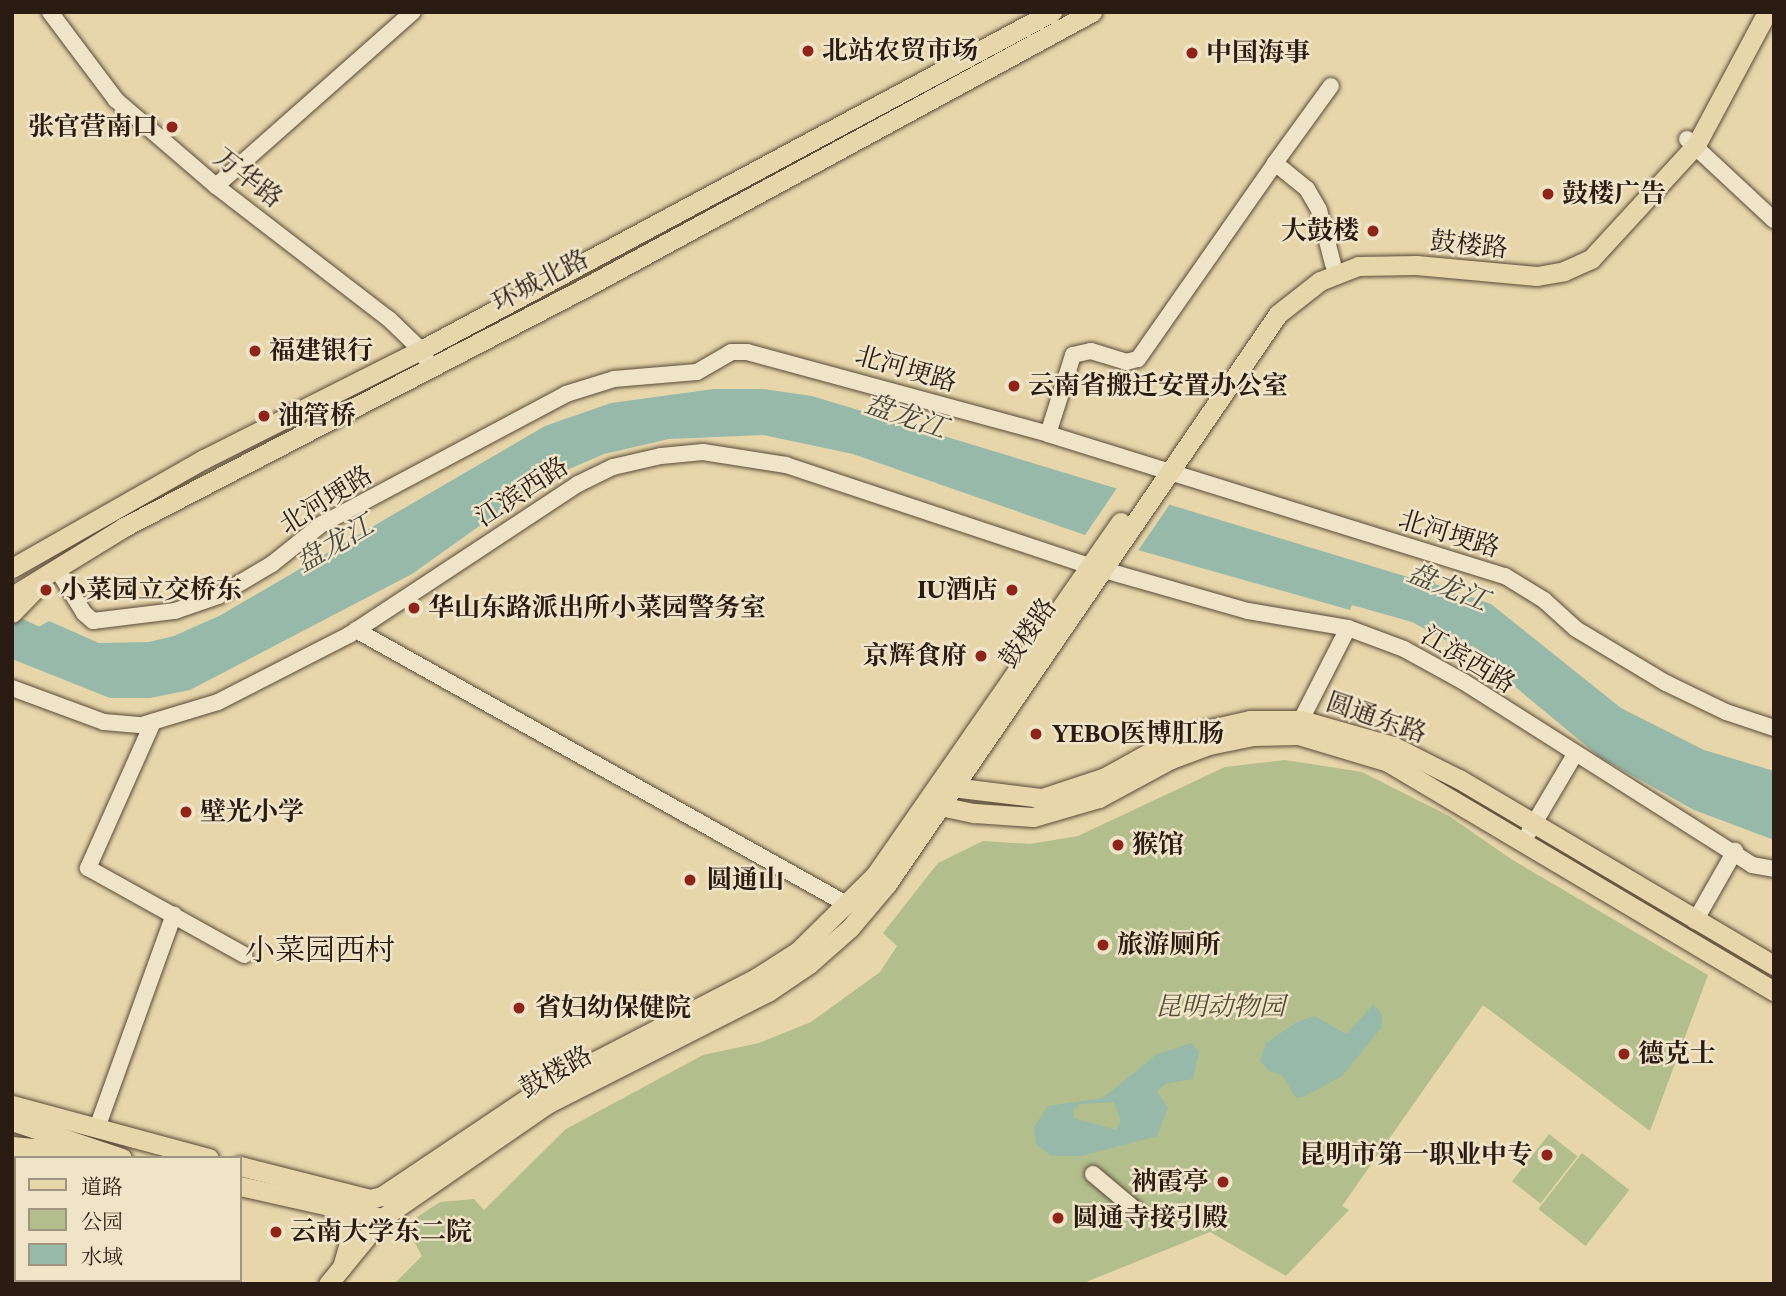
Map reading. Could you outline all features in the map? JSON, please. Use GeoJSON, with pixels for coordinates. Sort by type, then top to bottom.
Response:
{"type":"FeatureCollection","features":[{"type":"Feature","properties":{"kind":"main road","name":"环城北路"},"geometry":{"type":"LineString","coordinates":[[18,600],[52,571],[124,527],[1052,12]]}},
{"type":"Feature","properties":{"kind":"main road","name":"环城北路"},"geometry":{"type":"LineString","coordinates":[[14,562],[204,459],[426,358],[1092,12]]}},
{"type":"Feature","properties":{"kind":"main road","name":"鼓楼路"},"geometry":{"type":"LineString","coordinates":[[952,787],[1270,307],[1289,288],[1334,264],[1383,254],[1511,266],[1561,261],[1585,250],[1611,227],[1691,142],[1756,12]]}},
{"type":"Feature","properties":{"kind":"main road","name":"鼓楼路"},"geometry":{"type":"LineString","coordinates":[[1157,479],[1263,333],[1296,296],[1340,271],[1383,264],[1510,276],[1564,271],[1591,259],[1618,234],[1691,142],[1767,12]]}},
{"type":"Feature","properties":{"kind":"main road","name":"鼓楼路"},"geometry":{"type":"LineString","coordinates":[[375,1208],[549,1103],[768,992],[809,964],[872,904],[936,799],[1097,568]]}},
{"type":"Feature","properties":{"kind":"main road","name":"圆通东路"},"geometry":{"type":"LineString","coordinates":[[936,799],[952,787],[1042,798],[1105,777],[1172,740],[1250,720],[1301,720],[1393,746],[1535,822],[1774,965]]}},
{"type":"Feature","properties":{"kind":"main road","name":"圆通东路"},"geometry":{"type":"LineString","coordinates":[[936,799],[1033,817],[1099,798],[1171,759],[1209,745],[1253,736],[1298,735],[1388,762],[1774,991]]}},
{"type":"Feature","properties":{"kind":"main road","name":"鼓楼路"},"geometry":{"type":"LineString","coordinates":[[375,1208],[541,1089],[756,978],[798,950],[848,905],[936,799]]}},
{"type":"Feature","properties":{"kind":"main road"},"geometry":{"type":"LineString","coordinates":[[12,1105],[202,1156]]}},
{"type":"Feature","properties":{"kind":"main road"},"geometry":{"type":"LineString","coordinates":[[12,1121],[101,1153]]}},
{"type":"Feature","properties":{"kind":"main road"},"geometry":{"type":"LineString","coordinates":[[12,1134],[113,1156]]}},
{"type":"Feature","properties":{"kind":"main road"},"geometry":{"type":"LineString","coordinates":[[12,1146],[51,1153],[101,1153]]}},
{"type":"Feature","properties":{"kind":"main road"},"geometry":{"type":"LineString","coordinates":[[242,1167],[321,1188],[375,1208]]}},
{"type":"Feature","properties":{"kind":"main road"},"geometry":{"type":"LineString","coordinates":[[242,1187],[343,1212],[375,1208]]}},
{"type":"Feature","properties":{"kind":"main road"},"geometry":{"type":"LineString","coordinates":[[321,1188],[343,1212],[350,1239],[342,1267]]}},
{"type":"Feature","properties":{"kind":"main road"},"geometry":{"type":"LineString","coordinates":[[328,1284],[342,1267],[375,1208]]}},
{"type":"Feature","properties":{"kind":"street","name":"万华路"},"geometry":{"type":"LineString","coordinates":[[50,12],[116,100],[216,186],[389,319],[426,358]]}},
{"type":"Feature","properties":{"kind":"street"},"geometry":{"type":"LineString","coordinates":[[216,186],[413,12]]}},
{"type":"Feature","properties":{"kind":"street"},"geometry":{"type":"LineString","coordinates":[[1048,434],[1073,355],[1091,351],[1126,362],[1138,359],[1331,86]]}},
{"type":"Feature","properties":{"kind":"street"},"geometry":{"type":"LineString","coordinates":[[1691,142],[1774,219]]}},
{"type":"Feature","properties":{"kind":"street"},"geometry":{"type":"LineString","coordinates":[[1275,163],[1307,189],[1318,210],[1334,264]]}},
{"type":"Feature","properties":{"kind":"street","name":"北河埂路"},"geometry":{"type":"LineString","coordinates":[[52,571],[93,621],[175,611],[218,596],[272,564],[322,524],[566,394],[614,379],[697,373],[731,352],[790,362],[1048,434],[1157,479],[1505,576],[1544,600],[1576,629],[1666,683],[1726,712],[1774,727]]}},
{"type":"Feature","properties":{"kind":"street","name":"江滨西路"},"geometry":{"type":"LineString","coordinates":[[12,688],[104,722],[142,725],[218,702],[356,630],[578,484],[613,467],[661,456],[704,452],[786,465],[1097,568],[1248,611],[1348,628],[1404,649],[1464,682],[1574,756],[1735,851],[1752,865],[1774,869]]}},
{"type":"Feature","properties":{"kind":"street"},"geometry":{"type":"LineString","coordinates":[[1301,720],[1348,628]]}},
{"type":"Feature","properties":{"kind":"street"},"geometry":{"type":"LineString","coordinates":[[356,630],[848,905]]}},
{"type":"Feature","properties":{"kind":"street"},"geometry":{"type":"LineString","coordinates":[[153,722],[88,868],[244,955]]}},
{"type":"Feature","properties":{"kind":"street"},"geometry":{"type":"LineString","coordinates":[[1524,842],[1574,756]]}},
{"type":"Feature","properties":{"kind":"street"},"geometry":{"type":"LineString","coordinates":[[1695,920],[1735,851]]}},
{"type":"Feature","properties":{"kind":"street"},"geometry":{"type":"LineString","coordinates":[[97,1128],[174,914]]}},
{"type":"Feature","properties":{"kind":"street"},"geometry":{"type":"LineString","coordinates":[[1093,1174],[1137,1211]]}},
{"type":"Feature","properties":{"kind":"green space","name":"昆明动物园"},"geometry":{"type":"Polygon","coordinates":[[[1285,760],[1362,772],[1449,816],[1511,859],[1708,975],[1650,1131],[1483,1005],[1342,1206],[1349,1210],[1286,1276],[1210,1232],[1081,1284],[394,1284],[422,1256],[405,1225],[440,1202],[474,1199],[484,1210],[566,1129],[703,1055],[759,1043],[811,1022],[880,972],[897,946],[883,933],[938,863],[983,841],[1030,844],[1078,836],[1225,767],[1285,760]]]}},
{"type":"Feature","properties":{"kind":"green space"},"geometry":{"type":"Polygon","coordinates":[[[1549,1134],[1577,1156],[1540,1203],[1512,1181],[1549,1134]]]}},
{"type":"Feature","properties":{"kind":"green space"},"geometry":{"type":"Polygon","coordinates":[[[1582,1153],[1629,1190],[1586,1246],[1538,1209],[1582,1153]]]}},
{"type":"Feature","properties":{"kind":"water"},"geometry":{"type":"Polygon","coordinates":[[[714,389],[763,389],[812,396],[1411,578],[1430,569],[1435,584],[1491,604],[1621,708],[1704,750],[1774,771],[1774,840],[1694,810],[1601,758],[1484,661],[1412,622],[1352,605],[1350,610],[1085,535],[853,454],[763,435],[669,439],[604,454],[544,480],[412,574],[190,690],[150,698],[110,698],[12,659],[12,642],[49,621],[99,643],[149,642],[174,636],[221,615],[545,426],[611,403],[714,389]]]}},
{"type":"Feature","properties":{"kind":"water"},"geometry":{"type":"Polygon","coordinates":[[[1374,1004],[1382,1015],[1381,1028],[1342,1076],[1303,1097],[1296,1098],[1282,1075],[1269,1071],[1260,1061],[1266,1043],[1297,1022],[1315,1016],[1346,1034],[1374,1004]]]}},
{"type":"Feature","properties":{"kind":"water"},"geometry":{"type":"Polygon","coordinates":[[[1192,1043],[1199,1052],[1193,1079],[1165,1084],[1157,1092],[1168,1108],[1157,1136],[1082,1156],[1052,1156],[1036,1144],[1034,1127],[1048,1106],[1103,1098],[1157,1054],[1192,1043]],[[1114,1102],[1080,1104],[1073,1110],[1074,1118],[1116,1130],[1121,1121],[1114,1102]]]}},
{"type":"Feature","properties":{"kind":"pier"},"geometry":{"type":"Polygon","coordinates":[[[1117,488],[1170,504],[1137,552],[1083,538],[1117,488]]]}},
{"type":"Feature","properties":{"kind":"waterway","name":"盘龙江"},"geometry":{"type":"LineString","coordinates":[[12,627],[56,648]]}},
{"type":"Feature","properties":{"kind":"place","name":"北站农贸市场"},"geometry":{"type":"Point","coordinates":[808,51]}},
{"type":"Feature","properties":{"kind":"place","name":"中国海事"},"geometry":{"type":"Point","coordinates":[1192,53]}},
{"type":"Feature","properties":{"kind":"place","name":"张官营南口"},"geometry":{"type":"Point","coordinates":[172,127]}},
{"type":"Feature","properties":{"kind":"place","name":"鼓楼广告"},"geometry":{"type":"Point","coordinates":[1548,194]}},
{"type":"Feature","properties":{"kind":"place","name":"大鼓楼"},"geometry":{"type":"Point","coordinates":[1373,231]}},
{"type":"Feature","properties":{"kind":"place","name":"福建银行"},"geometry":{"type":"Point","coordinates":[255,351]}},
{"type":"Feature","properties":{"kind":"place","name":"云南省搬迁安置办公室"},"geometry":{"type":"Point","coordinates":[1014,386]}},
{"type":"Feature","properties":{"kind":"place","name":"油管桥"},"geometry":{"type":"Point","coordinates":[264,416]}},
{"type":"Feature","properties":{"kind":"place","name":"小菜园立交桥东"},"geometry":{"type":"Point","coordinates":[46,590]}},
{"type":"Feature","properties":{"kind":"place","name":"IU酒店"},"geometry":{"type":"Point","coordinates":[1012,590]}},
{"type":"Feature","properties":{"kind":"place","name":"华山东路派出所小菜园警务室"},"geometry":{"type":"Point","coordinates":[414,608]}},
{"type":"Feature","properties":{"kind":"place","name":"京辉食府"},"geometry":{"type":"Point","coordinates":[981,656]}},
{"type":"Feature","properties":{"kind":"place","name":"YEBO医博肛肠"},"geometry":{"type":"Point","coordinates":[1036,734]}},
{"type":"Feature","properties":{"kind":"place","name":"壁光小学"},"geometry":{"type":"Point","coordinates":[186,812]}},
{"type":"Feature","properties":{"kind":"place","name":"猴馆"},"geometry":{"type":"Point","coordinates":[1118,845]}},
{"type":"Feature","properties":{"kind":"place","name":"圆通山"},"geometry":{"type":"Point","coordinates":[690,880]}},
{"type":"Feature","properties":{"kind":"place","name":"旅游厕所"},"geometry":{"type":"Point","coordinates":[1103,945]}},
{"type":"Feature","properties":{"kind":"place","name":"省妇幼保健院"},"geometry":{"type":"Point","coordinates":[519,1008]}},
{"type":"Feature","properties":{"kind":"place","name":"德克士"},"geometry":{"type":"Point","coordinates":[1624,1054]}},
{"type":"Feature","properties":{"kind":"place","name":"昆明市第一职业中专"},"geometry":{"type":"Point","coordinates":[1547,1155]}},
{"type":"Feature","properties":{"kind":"place","name":"衲霞亭"},"geometry":{"type":"Point","coordinates":[1223,1182]}},
{"type":"Feature","properties":{"kind":"place","name":"圆通寺接引殿"},"geometry":{"type":"Point","coordinates":[1058,1218]}},
{"type":"Feature","properties":{"kind":"place","name":"云南大学东二院"},"geometry":{"type":"Point","coordinates":[276,1232]}},
{"type":"Feature","properties":{"kind":"district","name":"小菜园西村"},"geometry":{"type":"Point","coordinates":[320,950]}}]}
